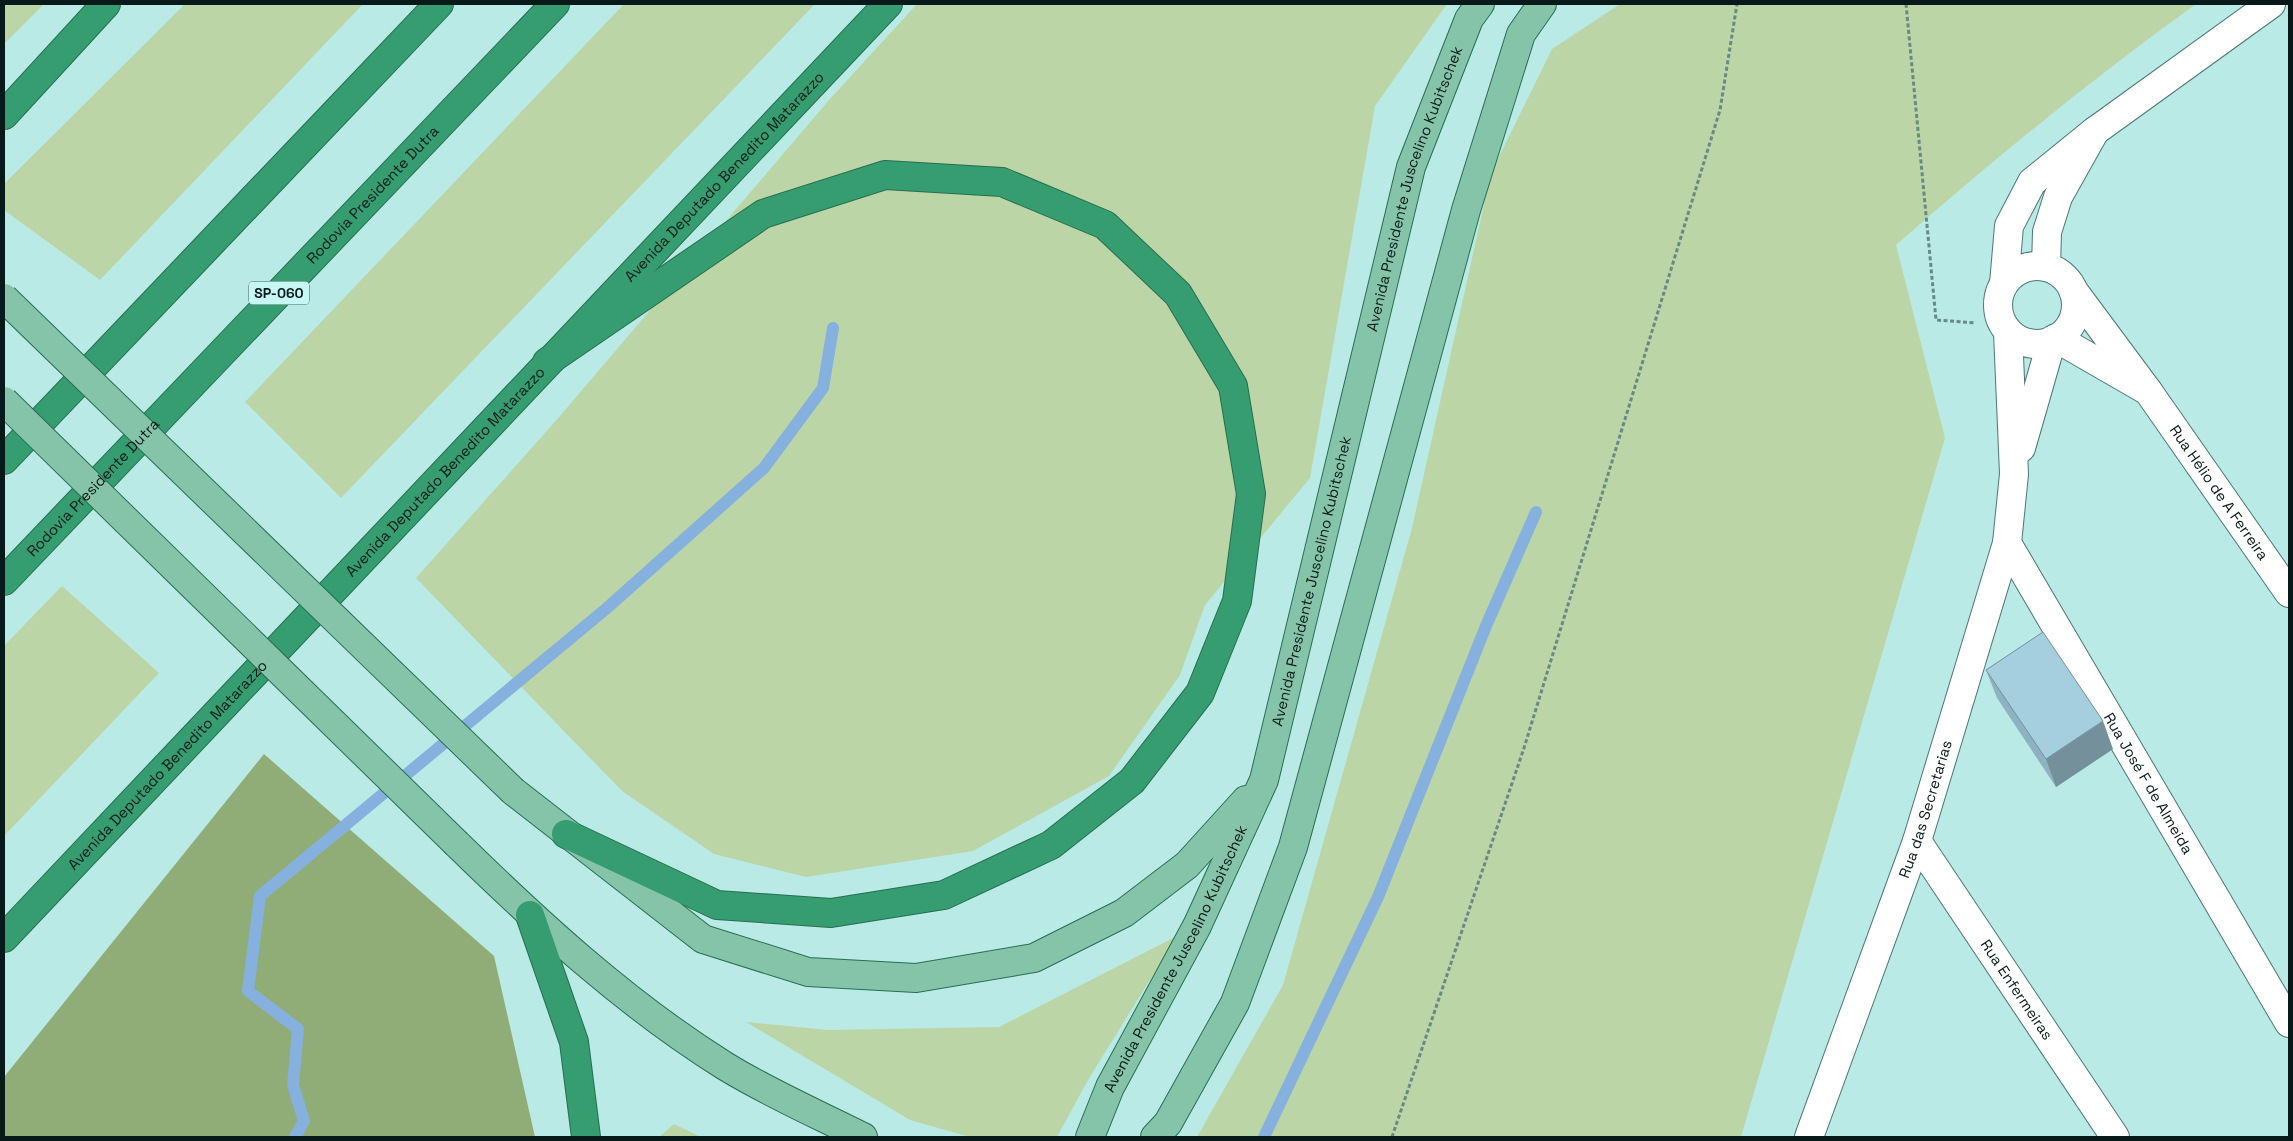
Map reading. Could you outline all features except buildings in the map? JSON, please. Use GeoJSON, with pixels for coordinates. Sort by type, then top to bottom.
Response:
{"type":"FeatureCollection","features":[{"type":"Feature","properties":{"kind":"highway"},"geometry":{"type":"LineString","coordinates":[[4,116],[106,4]]}},
{"type":"Feature","properties":{"kind":"highway"},"geometry":{"type":"LineString","coordinates":[[4,460],[439,4]]}},
{"type":"Feature","properties":{"kind":"highway","name":"Rodovia Presidente Dutra"},"geometry":{"type":"LineString","coordinates":[[4,581],[555,4]]}},
{"type":"Feature","properties":{"kind":"highway","name":"Avenida Deputado Benedito Matarazzo"},"geometry":{"type":"LineString","coordinates":[[4,938],[547,362],[888,4]]}},
{"type":"Feature","properties":{"kind":"highway"},"geometry":{"type":"LineString","coordinates":[[547,362],[763,214],[885,175],[1002,182],[1105,224],[1178,294],[1232,386],[1251,494],[1237,601],[1200,693],[1132,781],[1051,845],[944,895],[831,913],[717,905],[566,834]]}},
{"type":"Feature","properties":{"kind":"highway"},"geometry":{"type":"LineString","coordinates":[[530,915],[574,1042],[586,1137]]}},
{"type":"Feature","properties":{"kind":"main road","name":"Avenida Presidente Juscelino Kubitschek"},"geometry":{"type":"LineString","coordinates":[[1090,1137],[1110,1087],[1197,926],[1264,780],[1411,167],[1469,19],[1480,4]]}},
{"type":"Feature","properties":{"kind":"main road"},"geometry":{"type":"LineString","coordinates":[[1155,1137],[1168,1123],[1235,1003],[1293,848],[1466,210],[1521,34],[1542,4]]}},
{"type":"Feature","properties":{"kind":"main road"},"geometry":{"type":"LineString","coordinates":[[4,298],[513,791],[566,834],[703,938],[808,972],[916,978],[1034,958],[1124,913],[1187,865],[1264,780]]}},
{"type":"Feature","properties":{"kind":"main road"},"geometry":{"type":"LineString","coordinates":[[4,401],[530,915],[614,987],[726,1066],[863,1137]]}},
{"type":"Feature","properties":{"kind":"street"},"geometry":{"type":"LineString","coordinates":[[2004,284],[2009,226],[2032,182],[2095,131],[2271,4]]}},
{"type":"Feature","properties":{"kind":"street"},"geometry":{"type":"LineString","coordinates":[[2046,267],[2047,232],[2058,197],[2095,131]]}},
{"type":"Feature","properties":{"kind":"street"},"geometry":{"type":"LineString","coordinates":[[2046,267],[2058,272],[2067,280],[2073,290],[2075,312],[2072,322],[2054,339],[2031,344],[2019,340],[2005,327],[1998,308],[1999,295],[2004,284],[2012,275],[2023,268],[2046,267]]}},
{"type":"Feature","properties":{"kind":"street","name":"Rua Hélio de A Ferreira"},"geometry":{"type":"LineString","coordinates":[[2073,290],[2148,391],[2289,593]]}},
{"type":"Feature","properties":{"kind":"street","name":"Rua das Secretarias"},"geometry":{"type":"LineString","coordinates":[[2005,327],[2014,474]]}},
{"type":"Feature","properties":{"kind":"street","name":"Rua das Secretarias"},"geometry":{"type":"LineString","coordinates":[[1809,1137],[1918,841],[2006,543],[2014,474],[2054,339]]}},
{"type":"Feature","properties":{"kind":"street","name":"Rua Hélio de A Ferreira"},"geometry":{"type":"LineString","coordinates":[[2054,339],[2148,391]]}},
{"type":"Feature","properties":{"kind":"street","name":"Rua José F de Almeida"},"geometry":{"type":"LineString","coordinates":[[2006,543],[2289,1023]]}},
{"type":"Feature","properties":{"kind":"street","name":"Rua Enfermeiras"},"geometry":{"type":"LineString","coordinates":[[1918,841],[2115,1137]]}},
{"type":"Feature","properties":{"kind":"path"},"geometry":{"type":"LineString","coordinates":[[1392,1137],[1524,748],[1720,110],[1737,4]]}},
{"type":"Feature","properties":{"kind":"path"},"geometry":{"type":"LineString","coordinates":[[1906,4],[1936,320],[2005,327]]}},
{"type":"Feature","properties":{"kind":"green space"},"geometry":{"type":"Polygon","coordinates":[[[4,4],[44,4],[4,44],[4,4]]]}},
{"type":"Feature","properties":{"kind":"green space"},"geometry":{"type":"Polygon","coordinates":[[[185,4],[363,4],[100,280],[4,210],[4,184],[185,4]]]}},
{"type":"Feature","properties":{"kind":"green space"},"geometry":{"type":"Polygon","coordinates":[[[624,4],[815,4],[341,498],[245,402],[624,4]]]}},
{"type":"Feature","properties":{"kind":"green space"},"geometry":{"type":"Polygon","coordinates":[[[917,4],[1447,4],[1375,106],[1310,478],[1205,605],[1180,675],[1109,776],[973,851],[806,877],[714,854],[622,791],[416,578],[560,416],[829,100],[917,4]]]}},
{"type":"Feature","properties":{"kind":"green space"},"geometry":{"type":"Polygon","coordinates":[[[1620,4],[2196,4],[2043,121],[1896,245],[1945,438],[1741,1137],[1197,1137],[1283,985],[1412,528],[1491,173],[1552,49],[1620,4]]]}},
{"type":"Feature","properties":{"kind":"green space"},"geometry":{"type":"Polygon","coordinates":[[[62,586],[159,673],[4,836],[4,646],[62,586]]]}},
{"type":"Feature","properties":{"kind":"green space"},"geometry":{"type":"Polygon","coordinates":[[[264,754],[494,956],[535,1137],[4,1137],[4,1077],[264,754]]]}},
{"type":"Feature","properties":{"kind":"green space"},"geometry":{"type":"Polygon","coordinates":[[[1177,936],[1088,1080],[1057,1137],[970,1137],[910,1120],[746,1022],[828,1030],[999,1027],[1177,936]]]}},
{"type":"Feature","properties":{"kind":"green space"},"geometry":{"type":"Polygon","coordinates":[[[674,1124],[701,1137],[659,1137],[674,1124]]]}},
{"type":"Feature","properties":{"kind":"waterway"},"geometry":{"type":"LineString","coordinates":[[295,1137],[304,1121],[293,1085],[298,1029],[248,991],[260,896],[607,608],[764,468],[823,388],[833,328]]}},
{"type":"Feature","properties":{"kind":"waterway"},"geometry":{"type":"LineString","coordinates":[[1264,1137],[1378,897],[1486,626],[1536,512]]}}]}
